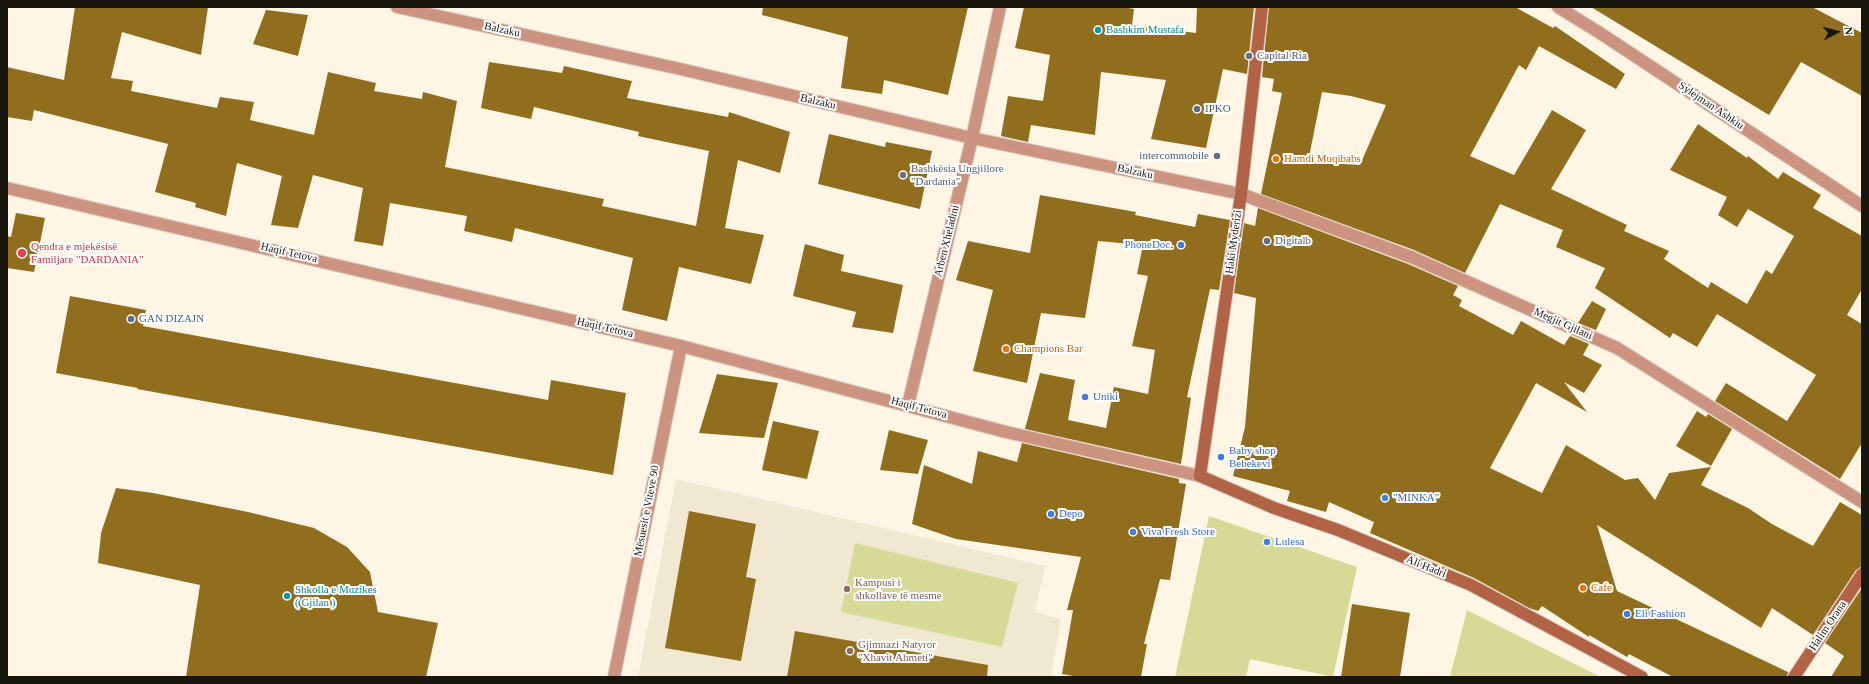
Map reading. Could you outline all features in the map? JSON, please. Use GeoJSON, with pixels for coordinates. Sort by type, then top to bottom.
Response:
{"type":"FeatureCollection","features":[{"type":"Feature","properties":{"kind":"street","name":"Balzaku"},"geometry":{"type":"LineString","coordinates":[[397,7],[683,70],[972,138],[1241,194]]}},
{"type":"Feature","properties":{"kind":"street","name":"Arben Xheladini"},"geometry":{"type":"LineString","coordinates":[[908,405],[972,138],[1000,7]]}},
{"type":"Feature","properties":{"kind":"street","name":"Haki Myderizi"},"geometry":{"type":"LineString","coordinates":[[1200,476],[1241,194],[1262,7]]}},
{"type":"Feature","properties":{"kind":"street","name":"Sylejman Ashkiu"},"geometry":{"type":"LineString","coordinates":[[1558,7],[1600,33],[1862,206]]}},
{"type":"Feature","properties":{"kind":"street","name":"Haqif Tetova"},"geometry":{"type":"LineString","coordinates":[[7,188],[681,346],[1006,432],[1200,476]]}},
{"type":"Feature","properties":{"kind":"street","name":"Megjit Gjilani"},"geometry":{"type":"LineString","coordinates":[[1241,194],[1411,256],[1617,348],[1862,502]]}},
{"type":"Feature","properties":{"kind":"street","name":"Mësuesit e Viteve 90"},"geometry":{"type":"LineString","coordinates":[[614,677],[681,346]]}},
{"type":"Feature","properties":{"kind":"street","name":"Ali Hadri"},"geometry":{"type":"LineString","coordinates":[[1200,476],[1274,508],[1338,530],[1471,585],[1642,677]]}},
{"type":"Feature","properties":{"kind":"street","name":"Halim Orana"},"geometry":{"type":"LineString","coordinates":[[1794,677],[1862,574]]}},
{"type":"Feature","properties":{"kind":"shaded area","name":"Kampusi i shkollave të mesme"},"geometry":{"type":"Polygon","coordinates":[[[676,479],[1045,566],[1035,612],[1061,619],[1051,677],[638,677],[676,479]]]}},
{"type":"Feature","properties":{"kind":"green space"},"geometry":{"type":"Polygon","coordinates":[[[1209,516],[1357,567],[1333,677],[1250,659],[1246,677],[1175,677],[1209,516]]]}},
{"type":"Feature","properties":{"kind":"green space"},"geometry":{"type":"Polygon","coordinates":[[[855,543],[1018,583],[1002,647],[841,612],[855,543]]]}},
{"type":"Feature","properties":{"kind":"green space"},"geometry":{"type":"Polygon","coordinates":[[[1467,610],[1601,677],[1450,677],[1467,610]]]}},
{"type":"Feature","properties":{"kind":"building"},"geometry":{"type":"Polygon","coordinates":[[[75,7],[208,7],[201,55],[122,32],[111,78],[133,81],[131,91],[217,108],[220,97],[254,102],[250,120],[314,135],[328,72],[376,83],[374,91],[422,99],[423,92],[457,101],[445,167],[604,199],[602,206],[696,226],[709,151],[638,136],[639,132],[534,107],[531,119],[481,108],[489,62],[562,73],[564,66],[632,81],[627,98],[728,117],[729,112],[790,132],[780,173],[738,160],[725,228],[764,235],[751,284],[679,267],[667,321],[622,310],[633,258],[515,228],[512,242],[464,231],[467,216],[390,203],[383,246],[354,241],[363,188],[313,175],[298,228],[271,225],[282,176],[237,163],[226,216],[195,207],[196,203],[155,192],[168,144],[34,110],[32,121],[7,117],[7,67],[64,80],[75,7]]]}},
{"type":"Feature","properties":{"kind":"building"},"geometry":{"type":"Polygon","coordinates":[[[763,7],[968,7],[948,95],[884,80],[882,94],[841,88],[848,37],[762,15],[763,7]]]}},
{"type":"Feature","properties":{"kind":"building"},"geometry":{"type":"Polygon","coordinates":[[[1024,7],[1122,7],[1134,9],[1132,25],[1196,33],[1197,7],[1254,7],[1247,74],[1223,69],[1206,148],[1151,139],[1166,80],[1101,72],[1095,135],[1031,125],[1028,142],[1001,136],[1008,96],[1043,101],[1050,55],[1015,48],[1024,7]]]}},
{"type":"Feature","properties":{"kind":"building"},"geometry":{"type":"Polygon","coordinates":[[[1269,7],[1515,7],[1553,28],[1555,26],[1625,74],[1616,89],[1539,46],[1526,70],[1519,65],[1470,156],[1514,175],[1552,110],[1586,130],[1551,189],[1627,225],[1624,231],[1669,251],[1664,259],[1708,288],[1711,282],[1747,304],[1766,270],[1772,274],[1794,236],[1748,209],[1737,227],[1718,215],[1727,197],[1670,170],[1698,124],[1747,158],[1748,156],[1778,179],[1783,172],[1821,195],[1813,208],[1862,236],[1862,289],[1847,315],[1862,324],[1862,443],[1840,479],[1715,401],[1726,383],[1787,421],[1816,375],[1717,314],[1697,347],[1673,333],[1670,338],[1595,288],[1605,268],[1556,247],[1563,230],[1500,204],[1465,273],[1414,250],[1261,194],[1282,93],[1272,91],[1274,79],[1262,77],[1269,7]],[[1322,92],[1308,162],[1360,165],[1386,105],[1351,96],[1322,92]]]}},
{"type":"Feature","properties":{"kind":"building"},"geometry":{"type":"Polygon","coordinates":[[[1591,7],[1812,7],[1862,33],[1862,96],[1801,62],[1769,115],[1591,7]]]}},
{"type":"Feature","properties":{"kind":"building"},"geometry":{"type":"Polygon","coordinates":[[[266,10],[308,15],[298,56],[253,44],[266,10]]]}},
{"type":"Feature","properties":{"kind":"building"},"geometry":{"type":"Polygon","coordinates":[[[829,134],[885,147],[886,142],[932,151],[920,209],[818,184],[829,134]]]}},
{"type":"Feature","properties":{"kind":"building"},"geometry":{"type":"Polygon","coordinates":[[[1040,195],[1136,212],[1135,215],[1195,227],[1198,214],[1230,220],[1219,290],[1210,289],[1187,397],[1191,398],[1181,464],[1025,429],[1040,373],[1075,380],[1068,420],[1106,428],[1114,387],[1148,394],[1155,350],[1132,346],[1148,276],[1137,274],[1143,245],[1098,241],[1085,318],[1041,313],[1027,383],[973,371],[993,290],[956,280],[968,241],[1030,253],[1040,195]]]}},
{"type":"Feature","properties":{"kind":"building"},"geometry":{"type":"Polygon","coordinates":[[[1258,208],[1408,264],[1458,286],[1453,295],[1462,300],[1459,306],[1513,335],[1521,321],[1564,345],[1570,336],[1589,344],[1583,355],[1602,365],[1584,393],[1564,382],[1587,412],[1536,383],[1490,468],[1542,493],[1566,445],[1625,480],[1638,478],[1655,500],[1669,473],[1711,467],[1701,485],[1748,508],[1772,524],[1813,546],[1840,502],[1862,515],[1862,567],[1856,570],[1813,635],[1772,608],[1761,628],[1597,525],[1617,591],[1788,672],[1787,677],[1673,677],[1629,654],[1627,657],[1589,635],[1589,637],[1542,606],[1538,611],[1529,608],[1474,578],[1370,533],[1374,522],[1329,502],[1326,512],[1287,501],[1290,491],[1233,476],[1245,427],[1256,298],[1234,293],[1244,223],[1255,226],[1258,208]]]}},
{"type":"Feature","properties":{"kind":"building","name":"Qendra e mjekësisë Familjare \"DARDANIA\""},"geometry":{"type":"Polygon","coordinates":[[[16,213],[45,218],[34,272],[7,268],[7,236],[11,237],[16,213]]]}},
{"type":"Feature","properties":{"kind":"building"},"geometry":{"type":"Polygon","coordinates":[[[805,244],[844,255],[841,271],[903,285],[893,333],[852,327],[856,312],[793,296],[805,244]]]}},
{"type":"Feature","properties":{"kind":"building"},"geometry":{"type":"Polygon","coordinates":[[[70,296],[146,310],[143,326],[548,400],[551,380],[626,393],[613,475],[56,373],[70,296]]]}},
{"type":"Feature","properties":{"kind":"building"},"geometry":{"type":"Polygon","coordinates":[[[1592,301],[1606,309],[1596,330],[1578,323],[1592,301]]]}},
{"type":"Feature","properties":{"kind":"building"},"geometry":{"type":"Polygon","coordinates":[[[717,374],[778,383],[764,438],[699,433],[717,374]]]}},
{"type":"Feature","properties":{"kind":"building"},"geometry":{"type":"Polygon","coordinates":[[[1697,411],[1706,417],[1708,414],[1732,429],[1711,466],[1676,446],[1697,411]]]}},
{"type":"Feature","properties":{"kind":"building"},"geometry":{"type":"Polygon","coordinates":[[[773,421],[819,431],[807,479],[762,470],[773,421]]]}},
{"type":"Feature","properties":{"kind":"building"},"geometry":{"type":"Polygon","coordinates":[[[889,430],[928,440],[918,474],[880,470],[889,430]]]}},
{"type":"Feature","properties":{"kind":"building"},"geometry":{"type":"Polygon","coordinates":[[[1022,443],[1179,479],[1179,483],[1186,484],[1170,580],[1160,579],[1144,644],[1147,644],[1141,677],[1079,677],[1062,674],[1073,610],[1067,610],[1081,557],[956,539],[912,524],[924,465],[972,484],[978,451],[1017,462],[1022,443]]]}},
{"type":"Feature","properties":{"kind":"building","name":"Shkolla e Muzikes ( Gjilan )"},"geometry":{"type":"Polygon","coordinates":[[[116,488],[153,493],[248,512],[314,528],[347,547],[370,572],[378,612],[438,623],[426,677],[186,677],[200,585],[98,563],[101,533],[116,488]]]}},
{"type":"Feature","properties":{"kind":"building"},"geometry":{"type":"Polygon","coordinates":[[[689,511],[756,524],[746,577],[756,579],[741,661],[665,648],[689,511]]]}},
{"type":"Feature","properties":{"kind":"building"},"geometry":{"type":"Polygon","coordinates":[[[1862,588],[1862,677],[1831,677],[1844,656],[1825,643],[1862,588]]]}},
{"type":"Feature","properties":{"kind":"building"},"geometry":{"type":"Polygon","coordinates":[[[1352,604],[1410,613],[1400,677],[1341,677],[1352,604]]]}},
{"type":"Feature","properties":{"kind":"building","name":"Gjimnazi Natyror \"Xhavit Ahmeti\""},"geometry":{"type":"Polygon","coordinates":[[[795,631],[988,665],[987,677],[787,677],[795,631]]]}},
{"type":"Feature","properties":{"kind":"place","name":"Bashkim Mustafa"},"geometry":{"type":"Point","coordinates":[1098,30]}},
{"type":"Feature","properties":{"kind":"place","name":"Capital Ria"},"geometry":{"type":"Point","coordinates":[1249,56]}},
{"type":"Feature","properties":{"kind":"place","name":"IPKO"},"geometry":{"type":"Point","coordinates":[1197,109]}},
{"type":"Feature","properties":{"kind":"place","name":"intercommobile"},"geometry":{"type":"Point","coordinates":[1217,156]}},
{"type":"Feature","properties":{"kind":"place","name":"Hamdi Muqibabs"},"geometry":{"type":"Point","coordinates":[1276,159]}},
{"type":"Feature","properties":{"kind":"place","name":"Bashkësia Ungjillore \"Dardania\""},"geometry":{"type":"Point","coordinates":[903,175]}},
{"type":"Feature","properties":{"kind":"place","name":"Digitalb"},"geometry":{"type":"Point","coordinates":[1267,241]}},
{"type":"Feature","properties":{"kind":"place","name":"PhoneDoc."},"geometry":{"type":"Point","coordinates":[1181,245]}},
{"type":"Feature","properties":{"kind":"place","name":"Qendra e mjekësisë Familjare \"DARDANIA\""},"geometry":{"type":"Point","coordinates":[22,253]}},
{"type":"Feature","properties":{"kind":"place","name":"GAN DIZAJN"},"geometry":{"type":"Point","coordinates":[131,319]}},
{"type":"Feature","properties":{"kind":"place","name":"Champions Bar"},"geometry":{"type":"Point","coordinates":[1006,349]}},
{"type":"Feature","properties":{"kind":"place","name":"Uniki"},"geometry":{"type":"Point","coordinates":[1085,397]}},
{"type":"Feature","properties":{"kind":"place","name":"Baby shop Bebekevi"},"geometry":{"type":"Point","coordinates":[1221,457]}},
{"type":"Feature","properties":{"kind":"place","name":"\"MINKA\""},"geometry":{"type":"Point","coordinates":[1385,498]}},
{"type":"Feature","properties":{"kind":"place","name":"Depo"},"geometry":{"type":"Point","coordinates":[1051,514]}},
{"type":"Feature","properties":{"kind":"place","name":"Viva Fresh Store"},"geometry":{"type":"Point","coordinates":[1133,532]}},
{"type":"Feature","properties":{"kind":"place","name":"Lulesa"},"geometry":{"type":"Point","coordinates":[1267,542]}},
{"type":"Feature","properties":{"kind":"place","name":"Cafe"},"geometry":{"type":"Point","coordinates":[1583,588]}},
{"type":"Feature","properties":{"kind":"place","name":"Kampusi i shkollave të mesme"},"geometry":{"type":"Point","coordinates":[847,589]}},
{"type":"Feature","properties":{"kind":"place","name":"Shkolla e Muzikes ( Gjilan )"},"geometry":{"type":"Point","coordinates":[287,596]}},
{"type":"Feature","properties":{"kind":"place","name":"Eli Fashion"},"geometry":{"type":"Point","coordinates":[1627,614]}},
{"type":"Feature","properties":{"kind":"place","name":"Gjimnazi Natyror \"Xhavit Ahmeti\""},"geometry":{"type":"Point","coordinates":[850,651]}}]}
